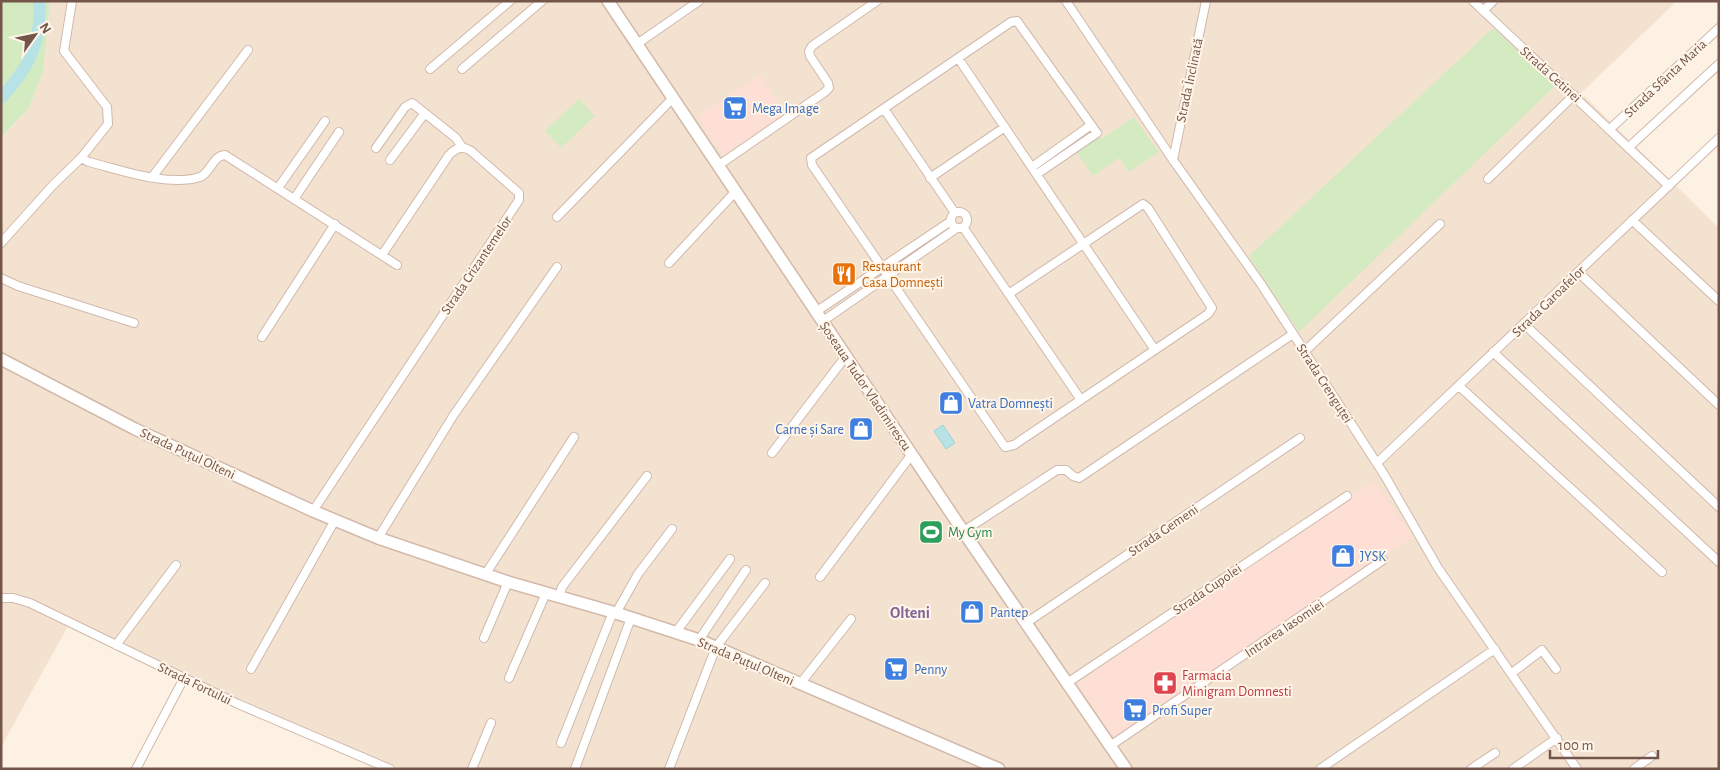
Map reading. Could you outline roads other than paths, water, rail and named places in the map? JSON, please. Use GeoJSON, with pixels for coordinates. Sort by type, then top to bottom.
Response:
{"type":"FeatureCollection","features":[{"type":"Feature","properties":{"kind":"street"},"geometry":{"type":"LineString","coordinates":[[1,243],[53,185],[81,158],[108,124],[108,115],[102,99],[64,51],[72,1]]}},
{"type":"Feature","properties":{"kind":"street"},"geometry":{"type":"LineString","coordinates":[[430,69],[510,1]]}},
{"type":"Feature","properties":{"kind":"street"},"geometry":{"type":"LineString","coordinates":[[462,69],[542,1]]}},
{"type":"Feature","properties":{"kind":"street","name":"Șoseaua Tudor Vladimirescu"},"geometry":{"type":"LineString","coordinates":[[608,1],[1126,769]]}},
{"type":"Feature","properties":{"kind":"street"},"geometry":{"type":"LineString","coordinates":[[637,44],[700,1]]}},
{"type":"Feature","properties":{"kind":"street"},"geometry":{"type":"LineString","coordinates":[[719,165],[826,92],[828,84],[810,56],[809,51],[812,46],[877,1]]}},
{"type":"Feature","properties":{"kind":"street","name":"Strada Crenguței"},"geometry":{"type":"LineString","coordinates":[[1066,1],[1173,160],[1294,334],[1377,463],[1438,568],[1557,738],[1574,768]]}},
{"type":"Feature","properties":{"kind":"street","name":"Strada Înclinată"},"geometry":{"type":"LineString","coordinates":[[1173,160],[1206,1]]}},
{"type":"Feature","properties":{"kind":"street","name":"Strada Cetinei"},"geometry":{"type":"LineString","coordinates":[[1473,1],[1668,186]]}},
{"type":"Feature","properties":{"kind":"street"},"geometry":{"type":"LineString","coordinates":[[1483,11],[1493,1]]}},
{"type":"Feature","properties":{"kind":"street"},"geometry":{"type":"LineString","coordinates":[[1010,293],[1140,205],[1145,204],[1212,308],[1211,312],[1014,446],[1005,447],[811,162],[813,156],[1011,22],[1017,21],[1096,133],[1037,174]]}},
{"type":"Feature","properties":{"kind":"street","name":"Strada Sfânta Maria"},"geometry":{"type":"LineString","coordinates":[[1610,129],[1719,28]]}},
{"type":"Feature","properties":{"kind":"street"},"geometry":{"type":"LineString","coordinates":[[153,176],[248,50]]}},
{"type":"Feature","properties":{"kind":"street"},"geometry":{"type":"LineString","coordinates":[[958,58],[1155,350]]}},
{"type":"Feature","properties":{"kind":"street"},"geometry":{"type":"LineString","coordinates":[[1629,147],[1719,64]]}},
{"type":"Feature","properties":{"kind":"street"},"geometry":{"type":"LineString","coordinates":[[1488,179],[1574,95]]}},
{"type":"Feature","properties":{"kind":"street"},"geometry":{"type":"LineString","coordinates":[[557,217],[673,98]]}},
{"type":"Feature","properties":{"kind":"street"},"geometry":{"type":"LineString","coordinates":[[376,148],[408,104],[415,105],[425,113],[390,160]]}},
{"type":"Feature","properties":{"kind":"street"},"geometry":{"type":"LineString","coordinates":[[884,108],[955,213]]}},
{"type":"Feature","properties":{"kind":"street","name":"Strada Crizantemelor"},"geometry":{"type":"LineString","coordinates":[[313,511],[519,200],[517,190],[471,151],[462,147],[456,138],[425,113]]}},
{"type":"Feature","properties":{"kind":"street"},"geometry":{"type":"LineString","coordinates":[[278,188],[325,121]]}},
{"type":"Feature","properties":{"kind":"street"},"geometry":{"type":"LineString","coordinates":[[1032,167],[1091,125]]}},
{"type":"Feature","properties":{"kind":"street"},"geometry":{"type":"LineString","coordinates":[[930,178],[1005,127]]}},
{"type":"Feature","properties":{"kind":"street"},"geometry":{"type":"LineString","coordinates":[[294,199],[339,132]]}},
{"type":"Feature","properties":{"kind":"street","name":"Strada Garoafelor"},"geometry":{"type":"LineString","coordinates":[[1377,463],[1719,138]]}},
{"type":"Feature","properties":{"kind":"street"},"geometry":{"type":"LineString","coordinates":[[382,255],[448,155],[462,147]]}},
{"type":"Feature","properties":{"kind":"street"},"geometry":{"type":"LineString","coordinates":[[81,158],[89,162],[181,180],[202,176],[218,157],[225,155],[397,265]]}},
{"type":"Feature","properties":{"kind":"street"},"geometry":{"type":"LineString","coordinates":[[668,263],[736,191]]}},
{"type":"Feature","properties":{"kind":"street"},"geometry":{"type":"LineString","coordinates":[[820,316],[888,276],[968,221],[967,216],[961,212],[955,213]]}},
{"type":"Feature","properties":{"kind":"street"},"geometry":{"type":"LineString","coordinates":[[820,316],[882,267],[951,221],[955,213]]}},
{"type":"Feature","properties":{"kind":"street"},"geometry":{"type":"LineString","coordinates":[[1632,220],[1719,301]]}},
{"type":"Feature","properties":{"kind":"street"},"geometry":{"type":"LineString","coordinates":[[951,221],[960,227],[1010,293],[1081,400]]}},
{"type":"Feature","properties":{"kind":"street"},"geometry":{"type":"LineString","coordinates":[[262,337],[334,224]]}},
{"type":"Feature","properties":{"kind":"street"},"geometry":{"type":"LineString","coordinates":[[1305,351],[1440,224]]}},
{"type":"Feature","properties":{"kind":"street"},"geometry":{"type":"LineString","coordinates":[[916,244],[922,253]]}},
{"type":"Feature","properties":{"kind":"street"},"geometry":{"type":"LineString","coordinates":[[378,538],[453,416],[556,267]]}},
{"type":"Feature","properties":{"kind":"street"},"geometry":{"type":"LineString","coordinates":[[1578,272],[1719,405]]}},
{"type":"Feature","properties":{"kind":"street"},"geometry":{"type":"LineString","coordinates":[[1,278],[18,286],[134,323]]}},
{"type":"Feature","properties":{"kind":"street"},"geometry":{"type":"LineString","coordinates":[[1524,324],[1719,507]]}},
{"type":"Feature","properties":{"kind":"street"},"geometry":{"type":"LineString","coordinates":[[964,531],[1057,470],[1066,470],[1079,478],[1294,334]]}},
{"type":"Feature","properties":{"kind":"street"},"geometry":{"type":"LineString","coordinates":[[1494,352],[1719,562]]}},
{"type":"Feature","properties":{"kind":"street"},"geometry":{"type":"LineString","coordinates":[[772,453],[846,356]]}},
{"type":"Feature","properties":{"kind":"street","name":"Strada Puțul Olteni"},"geometry":{"type":"LineString","coordinates":[[1,359],[135,429],[313,511],[378,538],[508,582],[614,612],[699,640],[999,769]]}},
{"type":"Feature","properties":{"kind":"street"},"geometry":{"type":"LineString","coordinates":[[1459,386],[1662,572]]}},
{"type":"Feature","properties":{"kind":"street"},"geometry":{"type":"LineString","coordinates":[[485,574],[574,437]]}},
{"type":"Feature","properties":{"kind":"street","name":"Strada Gemeni"},"geometry":{"type":"LineString","coordinates":[[1026,623],[1300,438]]}},
{"type":"Feature","properties":{"kind":"street"},"geometry":{"type":"LineString","coordinates":[[820,577],[912,454]]}},
{"type":"Feature","properties":{"kind":"street"},"geometry":{"type":"LineString","coordinates":[[559,597],[562,587],[647,476]]}},
{"type":"Feature","properties":{"kind":"street","name":"Strada Cupolei"},"geometry":{"type":"LineString","coordinates":[[1067,683],[1347,496]]}},
{"type":"Feature","properties":{"kind":"street"},"geometry":{"type":"LineString","coordinates":[[251,669],[335,520]]}},
{"type":"Feature","properties":{"kind":"street"},"geometry":{"type":"LineString","coordinates":[[562,743],[614,612],[638,574],[672,529]]}},
{"type":"Feature","properties":{"kind":"street"},"geometry":{"type":"LineString","coordinates":[[676,632],[730,559]]}},
{"type":"Feature","properties":{"kind":"street","name":"Intrarea Iasomiei"},"geometry":{"type":"LineString","coordinates":[[1110,746],[1384,560]]}},
{"type":"Feature","properties":{"kind":"street"},"geometry":{"type":"LineString","coordinates":[[116,645],[176,565]]}},
{"type":"Feature","properties":{"kind":"street"},"geometry":{"type":"LineString","coordinates":[[699,640],[746,570]]}},
{"type":"Feature","properties":{"kind":"street"},"geometry":{"type":"LineString","coordinates":[[484,638],[508,582]]}},
{"type":"Feature","properties":{"kind":"street"},"geometry":{"type":"LineString","coordinates":[[669,769],[716,647],[765,583]]}},
{"type":"Feature","properties":{"kind":"street"},"geometry":{"type":"LineString","coordinates":[[509,678],[546,593]]}},
{"type":"Feature","properties":{"kind":"street","name":"Strada Fortului"},"geometry":{"type":"LineString","coordinates":[[1,598],[13,598],[30,603],[283,724],[390,769]]}},
{"type":"Feature","properties":{"kind":"street"},"geometry":{"type":"LineString","coordinates":[[575,769],[631,618]]}},
{"type":"Feature","properties":{"kind":"street"},"geometry":{"type":"LineString","coordinates":[[800,684],[851,618]]}},
{"type":"Feature","properties":{"kind":"street"},"geometry":{"type":"LineString","coordinates":[[1320,769],[1495,648]]}},
{"type":"Feature","properties":{"kind":"street"},"geometry":{"type":"LineString","coordinates":[[1512,673],[1542,650],[1556,669]]}},
{"type":"Feature","properties":{"kind":"street"},"geometry":{"type":"LineString","coordinates":[[136,769],[184,678]]}},
{"type":"Feature","properties":{"kind":"street"},"geometry":{"type":"LineString","coordinates":[[472,769],[491,724]]}},
{"type":"Feature","properties":{"kind":"street"},"geometry":{"type":"LineString","coordinates":[[1513,769],[1557,738]]}},
{"type":"Feature","properties":{"kind":"street"},"geometry":{"type":"LineString","coordinates":[[1471,769],[1495,753]]}},
{"type":"Feature","properties":{"kind":"street"},"geometry":{"type":"LineString","coordinates":[[1634,769],[1652,756]]}},
{"type":"Feature","properties":{"kind":"water"},"geometry":{"type":"Polygon","coordinates":[[[943,425],[955,443],[946,449],[934,431],[943,425]]]}},
{"type":"Feature","properties":{"kind":"waterway"},"geometry":{"type":"LineString","coordinates":[[1,98],[19,76],[32,54],[38,29],[39,1]]}},
{"type":"Feature","properties":{"kind":"place","name":"Mega Image"},"geometry":{"type":"Point","coordinates":[735,108]}},
{"type":"Feature","properties":{"kind":"place","name":"Restaurant Casa Domnești"},"geometry":{"type":"Point","coordinates":[844,274]}},
{"type":"Feature","properties":{"kind":"place","name":"Vatra Domnești"},"geometry":{"type":"Point","coordinates":[951,403]}},
{"type":"Feature","properties":{"kind":"place","name":"Carne și Sare"},"geometry":{"type":"Point","coordinates":[861,429]}},
{"type":"Feature","properties":{"kind":"place","name":"My Gym"},"geometry":{"type":"Point","coordinates":[931,532]}},
{"type":"Feature","properties":{"kind":"place","name":"JYSK"},"geometry":{"type":"Point","coordinates":[1343,556]}},
{"type":"Feature","properties":{"kind":"place","name":"Pantep"},"geometry":{"type":"Point","coordinates":[972,612]}},
{"type":"Feature","properties":{"kind":"place","name":"Penny"},"geometry":{"type":"Point","coordinates":[896,669]}},
{"type":"Feature","properties":{"kind":"place","name":"Farmacia Minigram Domnesti"},"geometry":{"type":"Point","coordinates":[1165,683]}},
{"type":"Feature","properties":{"kind":"place","name":"Profi Super"},"geometry":{"type":"Point","coordinates":[1135,710]}},
{"type":"Feature","properties":{"kind":"district","name":"Olteni"},"geometry":{"type":"Point","coordinates":[910,612]}}]}
